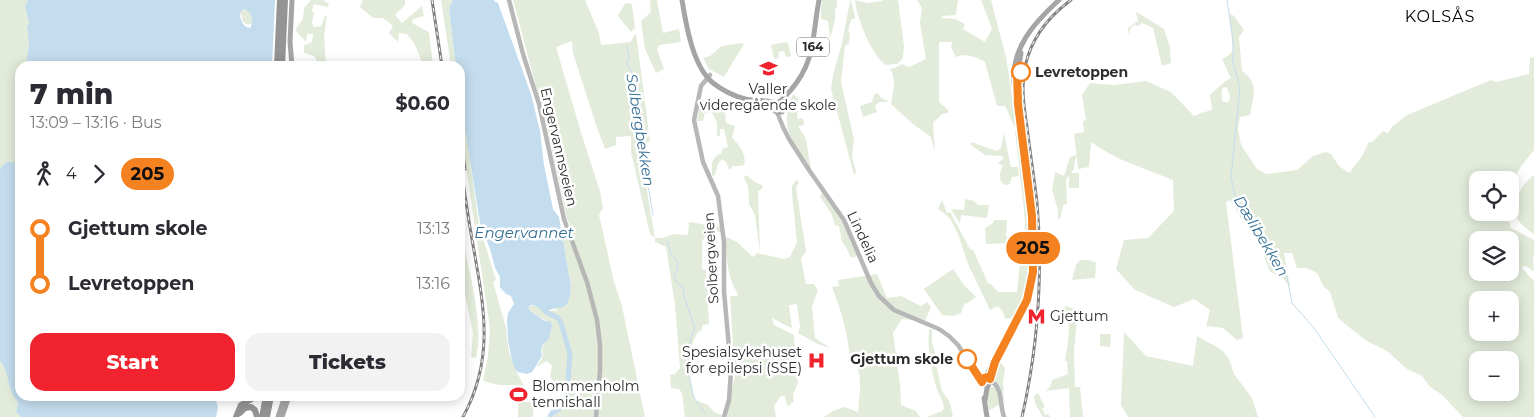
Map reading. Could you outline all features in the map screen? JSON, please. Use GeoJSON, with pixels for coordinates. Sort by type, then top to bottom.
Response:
{"type":"FeatureCollection","features":[{"type":"Feature","properties":{"kind":"highway"},"geometry":{"type":"LineString","coordinates":[[277,61],[280,0]]}},
{"type":"Feature","properties":{"kind":"highway"},"geometry":{"type":"LineString","coordinates":[[282,61],[285,0]]}},
{"type":"Feature","properties":{"kind":"highway"},"geometry":{"type":"LineString","coordinates":[[237,417],[241,405],[248,401]]}},
{"type":"Feature","properties":{"kind":"highway"},"geometry":{"type":"LineString","coordinates":[[262,417],[265,401]]}},
{"type":"Feature","properties":{"kind":"highway"},"geometry":{"type":"LineString","coordinates":[[268,414],[270,401]]}},
{"type":"Feature","properties":{"kind":"highway"},"geometry":{"type":"LineString","coordinates":[[268,414],[274,401]]}},
{"type":"Feature","properties":{"kind":"highway"},"geometry":{"type":"LineString","coordinates":[[237,417],[243,409],[248,407],[254,409],[257,417]]}},
{"type":"Feature","properties":{"kind":"main road"},"geometry":{"type":"LineString","coordinates":[[292,0],[290,42],[292,61]]}},
{"type":"Feature","properties":{"kind":"main road","name":"Engervannsveien"},"geometry":{"type":"LineString","coordinates":[[509,0],[523,54],[539,104],[564,219],[587,282],[597,320],[600,345],[600,371],[596,417]]}},
{"type":"Feature","properties":{"kind":"main road"},"geometry":{"type":"LineString","coordinates":[[682,0],[691,40],[698,59],[709,76],[731,93],[779,107]]}},
{"type":"Feature","properties":{"kind":"main road","name":"164"},"geometry":{"type":"LineString","coordinates":[[779,107],[805,71],[811,57],[819,0]]}},
{"type":"Feature","properties":{"kind":"main road"},"geometry":{"type":"LineString","coordinates":[[987,417],[985,400],[987,381],[1027,300],[1033,272],[1031,207],[1018,104],[1017,80],[1019,63],[1022,50],[1033,28],[1059,0]]}},
{"type":"Feature","properties":{"kind":"main road","name":"Solbergveien"},"geometry":{"type":"LineString","coordinates":[[709,76],[701,86],[694,120],[703,162],[718,196],[724,242],[724,291],[731,371],[729,400],[724,417]]}},
{"type":"Feature","properties":{"kind":"main road","name":"Lindelia"},"geometry":{"type":"LineString","coordinates":[[779,107],[785,131],[808,170],[844,220],[878,296],[900,313],[939,329],[956,342],[975,372],[987,381]]}},
{"type":"Feature","properties":{"kind":"main road"},"geometry":{"type":"LineString","coordinates":[[987,381],[999,389],[1004,417]]}},
{"type":"Feature","properties":{"kind":"main road"},"geometry":{"type":"LineString","coordinates":[[278,417],[285,401]]}},
{"type":"Feature","properties":{"kind":"main road"},"geometry":{"type":"LineString","coordinates":[[282,417],[286,401]]}},
{"type":"Feature","properties":{"kind":"green space"},"geometry":{"type":"Polygon","coordinates":[[[0,0],[28,0],[26,4],[29,24],[29,47],[27,61],[15,61],[15,164],[7,162],[0,169],[0,0]]]}},
{"type":"Feature","properties":{"kind":"green space"},"geometry":{"type":"Polygon","coordinates":[[[311,0],[323,0],[329,4],[328,7],[314,4],[312,10],[314,13],[312,23],[314,27],[321,26],[325,16],[327,16],[324,36],[326,61],[316,61],[314,56],[304,53],[304,45],[312,42],[313,34],[307,34],[306,42],[295,30],[303,19],[304,8],[311,0]]]}},
{"type":"Feature","properties":{"kind":"green space"},"geometry":{"type":"Polygon","coordinates":[[[363,0],[405,0],[405,5],[395,15],[402,23],[422,6],[424,16],[413,19],[412,23],[429,32],[432,61],[422,61],[414,43],[407,34],[399,33],[398,42],[389,33],[393,26],[383,18],[373,18],[360,7],[363,0]]]}},
{"type":"Feature","properties":{"kind":"green space"},"geometry":{"type":"Polygon","coordinates":[[[441,0],[453,0],[449,8],[455,61],[450,61],[441,0]]]}},
{"type":"Feature","properties":{"kind":"green space"},"geometry":{"type":"Polygon","coordinates":[[[513,0],[585,0],[599,33],[601,45],[630,42],[636,33],[650,141],[645,144],[647,155],[642,161],[655,238],[650,234],[631,152],[631,136],[616,137],[616,145],[605,149],[573,53],[572,41],[556,47],[600,191],[603,208],[599,215],[614,282],[622,306],[645,417],[549,417],[549,413],[564,400],[564,392],[550,377],[552,366],[547,361],[536,367],[543,357],[544,344],[550,334],[552,324],[529,311],[528,306],[536,306],[546,312],[555,310],[557,312],[556,308],[570,296],[571,287],[561,230],[573,232],[567,219],[546,124],[513,0]]]}},
{"type":"Feature","properties":{"kind":"green space"},"geometry":{"type":"Polygon","coordinates":[[[650,0],[657,0],[663,33],[679,29],[681,42],[659,45],[657,49],[664,69],[656,73],[645,49],[641,21],[651,12],[650,0]]]}},
{"type":"Feature","properties":{"kind":"green space"},"geometry":{"type":"Polygon","coordinates":[[[822,0],[837,0],[835,20],[830,39],[828,21],[821,19],[822,0]]]}},
{"type":"Feature","properties":{"kind":"green space"},"geometry":{"type":"Polygon","coordinates":[[[851,0],[855,19],[852,19],[848,31],[850,33],[849,43],[845,46],[841,81],[854,140],[852,157],[856,172],[854,175],[831,89],[851,0]]]}},
{"type":"Feature","properties":{"kind":"green space"},"geometry":{"type":"Polygon","coordinates":[[[855,0],[867,3],[898,0],[904,47],[903,58],[897,64],[886,65],[875,54],[862,25],[855,0]]]}},
{"type":"Feature","properties":{"kind":"green space"},"geometry":{"type":"Polygon","coordinates":[[[917,0],[958,0],[956,15],[942,16],[942,18],[955,19],[965,24],[963,29],[985,42],[992,29],[981,0],[991,0],[1006,57],[1017,129],[1005,106],[997,106],[985,62],[974,57],[956,57],[951,47],[952,42],[939,42],[939,102],[948,110],[948,113],[942,114],[933,123],[935,153],[931,137],[891,104],[894,81],[890,69],[902,64],[909,67],[926,59],[920,23],[922,8],[917,0]]]}},
{"type":"Feature","properties":{"kind":"green space"},"geometry":{"type":"Polygon","coordinates":[[[626,3],[632,4],[635,28],[631,32],[618,16],[626,3]]]}},
{"type":"Feature","properties":{"kind":"green space"},"geometry":{"type":"Polygon","coordinates":[[[1130,8],[1164,29],[1170,47],[1171,63],[1162,66],[1153,28],[1142,23],[1138,26],[1134,25],[1129,35],[1128,28],[1138,21],[1136,12],[1130,8]]]}},
{"type":"Feature","properties":{"kind":"green space"},"geometry":{"type":"Polygon","coordinates":[[[246,9],[251,15],[252,24],[246,24],[242,20],[241,11],[246,9]]]}},
{"type":"Feature","properties":{"kind":"green space"},"geometry":{"type":"Polygon","coordinates":[[[1229,13],[1234,16],[1244,30],[1239,37],[1242,71],[1251,80],[1254,91],[1250,115],[1240,117],[1238,129],[1241,145],[1257,169],[1266,174],[1297,170],[1313,156],[1326,152],[1331,154],[1339,166],[1349,173],[1361,158],[1369,142],[1372,142],[1383,131],[1388,133],[1393,126],[1407,115],[1491,80],[1496,82],[1529,74],[1530,58],[1534,57],[1534,150],[1518,171],[1469,171],[1469,221],[1509,221],[1511,228],[1517,231],[1469,231],[1469,281],[1519,281],[1519,232],[1534,240],[1534,272],[1526,266],[1522,268],[1534,281],[1534,417],[1463,417],[1441,394],[1430,387],[1422,376],[1407,369],[1387,351],[1365,340],[1338,318],[1330,292],[1324,287],[1317,273],[1306,268],[1297,268],[1292,253],[1284,253],[1290,287],[1282,277],[1270,272],[1256,233],[1242,220],[1229,200],[1226,202],[1243,338],[1237,340],[1223,328],[1206,326],[1210,310],[1194,299],[1174,307],[1135,290],[1116,269],[1124,240],[1148,238],[1174,211],[1173,180],[1121,159],[1091,142],[1089,167],[1078,169],[1074,134],[1084,132],[1083,121],[1086,120],[1082,95],[1090,83],[1114,85],[1146,81],[1171,92],[1194,116],[1212,110],[1210,95],[1231,78],[1222,59],[1233,50],[1229,13]],[[1226,87],[1222,88],[1222,101],[1228,102],[1230,96],[1226,87]]]}},
{"type":"Feature","properties":{"kind":"green space"},"geometry":{"type":"Polygon","coordinates":[[[788,43],[791,56],[786,57],[784,51],[778,52],[779,58],[774,59],[771,45],[788,43]]]}},
{"type":"Feature","properties":{"kind":"green space"},"geometry":{"type":"Polygon","coordinates":[[[744,44],[724,77],[709,69],[703,58],[710,56],[722,46],[744,44]]]}},
{"type":"Feature","properties":{"kind":"green space"},"geometry":{"type":"Polygon","coordinates":[[[878,93],[881,98],[890,102],[879,102],[875,106],[877,112],[863,117],[860,106],[872,102],[874,95],[878,93]]]}},
{"type":"Feature","properties":{"kind":"green space"},"geometry":{"type":"Polygon","coordinates":[[[793,94],[798,98],[798,119],[803,118],[804,125],[798,126],[806,139],[811,170],[793,142],[787,126],[789,106],[793,94]]]}},
{"type":"Feature","properties":{"kind":"green space"},"geometry":{"type":"Polygon","coordinates":[[[700,100],[711,101],[725,109],[726,123],[735,126],[732,138],[742,150],[745,161],[744,165],[732,166],[729,169],[726,162],[722,159],[718,164],[715,175],[712,176],[712,162],[716,156],[722,153],[722,149],[728,147],[724,129],[720,129],[720,136],[717,136],[717,123],[712,112],[705,113],[703,121],[697,121],[700,100]]]}},
{"type":"Feature","properties":{"kind":"green space"},"geometry":{"type":"Polygon","coordinates":[[[465,123],[479,225],[496,280],[493,282],[506,325],[510,356],[524,385],[499,385],[483,381],[488,356],[490,328],[465,160],[465,123]]]}},
{"type":"Feature","properties":{"kind":"green space"},"geometry":{"type":"Polygon","coordinates":[[[1015,131],[1017,131],[1024,174],[1029,228],[1029,255],[1027,280],[1021,301],[1011,318],[1005,319],[1003,312],[998,306],[990,310],[968,264],[953,223],[938,209],[942,200],[947,213],[950,212],[970,249],[973,250],[988,283],[998,292],[1017,292],[1025,222],[1015,131]]]}},
{"type":"Feature","properties":{"kind":"green space"},"geometry":{"type":"Polygon","coordinates":[[[1004,133],[1011,167],[1018,167],[1019,176],[1012,177],[1010,184],[1005,185],[1000,177],[1003,166],[998,163],[1003,159],[1002,156],[985,155],[971,145],[971,142],[997,151],[1001,148],[1004,133]]]}},
{"type":"Feature","properties":{"kind":"green space"},"geometry":{"type":"Polygon","coordinates":[[[1076,155],[1074,169],[1071,173],[1079,173],[1079,188],[1069,188],[1069,176],[1066,179],[1067,204],[1063,205],[1060,219],[1058,219],[1058,210],[1052,190],[1055,172],[1064,176],[1070,157],[1076,155]]]}},
{"type":"Feature","properties":{"kind":"green space"},"geometry":{"type":"Polygon","coordinates":[[[746,175],[762,185],[763,188],[758,191],[760,252],[755,215],[749,204],[748,187],[744,177],[746,175]]]}},
{"type":"Feature","properties":{"kind":"green space"},"geometry":{"type":"Polygon","coordinates":[[[1534,175],[1534,234],[1524,227],[1519,220],[1519,193],[1534,175]]]}},
{"type":"Feature","properties":{"kind":"green space"},"geometry":{"type":"Polygon","coordinates":[[[796,180],[799,182],[796,188],[806,251],[801,259],[806,284],[814,284],[818,290],[812,307],[815,338],[830,348],[798,333],[800,327],[797,304],[789,305],[792,328],[772,318],[774,325],[794,335],[798,383],[793,394],[794,402],[787,406],[785,396],[781,396],[774,406],[776,417],[725,417],[735,376],[730,296],[737,296],[738,294],[729,273],[725,236],[737,242],[753,257],[757,253],[784,259],[790,257],[797,242],[792,194],[792,186],[796,180]]]}},
{"type":"Feature","properties":{"kind":"green space"},"geometry":{"type":"Polygon","coordinates":[[[822,192],[838,214],[857,256],[851,258],[842,242],[839,226],[835,225],[831,213],[820,197],[822,192]]]}},
{"type":"Feature","properties":{"kind":"green space"},"geometry":{"type":"Polygon","coordinates":[[[965,199],[974,201],[978,205],[989,205],[987,218],[961,215],[960,224],[951,209],[964,210],[965,199]]]}},
{"type":"Feature","properties":{"kind":"green space"},"geometry":{"type":"Polygon","coordinates":[[[994,220],[1007,220],[1006,237],[1016,237],[1013,243],[986,244],[985,228],[993,223],[994,220]]]}},
{"type":"Feature","properties":{"kind":"green space"},"geometry":{"type":"Polygon","coordinates":[[[689,222],[721,227],[721,232],[708,231],[702,242],[702,269],[706,270],[709,324],[702,325],[702,330],[697,333],[691,347],[693,363],[687,365],[694,399],[708,405],[714,412],[722,415],[721,417],[685,417],[682,393],[679,389],[671,388],[670,375],[675,374],[680,368],[675,305],[666,247],[655,242],[655,238],[663,238],[674,234],[688,235],[689,222]]]}},
{"type":"Feature","properties":{"kind":"green space"},"geometry":{"type":"Polygon","coordinates":[[[465,250],[477,312],[478,344],[476,358],[471,357],[473,333],[465,294],[465,250]]]}},
{"type":"Feature","properties":{"kind":"green space"},"geometry":{"type":"Polygon","coordinates":[[[1080,260],[1090,260],[1096,263],[1095,278],[1072,280],[1076,265],[1080,260]]]}},
{"type":"Feature","properties":{"kind":"green space"},"geometry":{"type":"Polygon","coordinates":[[[953,269],[964,285],[976,297],[965,303],[961,313],[954,316],[942,315],[924,289],[953,269]]]}},
{"type":"Feature","properties":{"kind":"green space"},"geometry":{"type":"Polygon","coordinates":[[[877,274],[887,298],[901,296],[921,306],[927,302],[931,307],[925,321],[902,319],[893,333],[901,405],[916,411],[920,417],[824,417],[833,411],[845,407],[858,412],[860,390],[858,369],[850,358],[844,322],[832,287],[839,286],[838,280],[877,274]]]}},
{"type":"Feature","properties":{"kind":"green space"},"geometry":{"type":"Polygon","coordinates":[[[1065,306],[1078,310],[1074,351],[1075,387],[1080,387],[1083,417],[1070,417],[1069,388],[1046,391],[1050,387],[1052,380],[1068,374],[1067,361],[1065,361],[1069,327],[1067,319],[1062,320],[1065,306]]]}},
{"type":"Feature","properties":{"kind":"green space"},"geometry":{"type":"Polygon","coordinates":[[[932,329],[932,343],[936,356],[933,358],[942,389],[950,403],[953,417],[926,417],[942,411],[944,408],[936,386],[930,358],[929,330],[932,329]]]}},
{"type":"Feature","properties":{"kind":"green space"},"geometry":{"type":"Polygon","coordinates":[[[1124,332],[1146,356],[1193,366],[1197,336],[1222,350],[1229,359],[1234,374],[1252,398],[1258,417],[1128,417],[1121,405],[1124,332]]]}},
{"type":"Feature","properties":{"kind":"green space"},"geometry":{"type":"Polygon","coordinates":[[[1100,334],[1111,334],[1110,347],[1100,346],[1100,334]]]}},
{"type":"Feature","properties":{"kind":"green space"},"geometry":{"type":"Polygon","coordinates":[[[0,361],[5,370],[15,401],[18,402],[16,412],[21,417],[0,417],[0,361]]]}},
{"type":"Feature","properties":{"kind":"green space"},"geometry":{"type":"Polygon","coordinates":[[[1001,363],[1005,368],[1003,391],[1005,406],[1002,393],[993,379],[997,376],[997,373],[993,371],[996,364],[1001,363]]]}},
{"type":"Feature","properties":{"kind":"green space"},"geometry":{"type":"Polygon","coordinates":[[[989,387],[994,387],[999,393],[1000,404],[990,410],[987,400],[989,387]]]}},
{"type":"Feature","properties":{"kind":"green space"},"geometry":{"type":"Polygon","coordinates":[[[1038,393],[1045,407],[1042,408],[1045,415],[1048,414],[1050,417],[1043,417],[1035,403],[1034,396],[1038,393]]]}},
{"type":"Feature","properties":{"kind":"green space"},"geometry":{"type":"Polygon","coordinates":[[[518,402],[534,402],[533,417],[518,417],[518,402]]]}},
{"type":"Feature","properties":{"kind":"water"},"geometry":{"type":"Polygon","coordinates":[[[28,0],[275,0],[272,61],[27,61],[29,44],[27,26],[29,24],[25,6],[28,0]],[[244,9],[240,13],[242,23],[245,26],[250,28],[252,20],[250,13],[244,9]]]}},
{"type":"Feature","properties":{"kind":"water","name":"Engervannet"},"geometry":{"type":"Polygon","coordinates":[[[453,0],[494,0],[498,3],[531,94],[540,131],[544,165],[553,209],[559,217],[571,287],[570,296],[567,304],[563,307],[546,312],[543,312],[536,306],[531,305],[528,307],[530,311],[545,321],[551,322],[552,326],[549,339],[543,344],[541,350],[542,356],[532,372],[527,374],[518,372],[512,361],[507,320],[508,313],[514,304],[511,296],[506,294],[500,287],[500,277],[495,268],[480,223],[465,128],[465,61],[455,61],[449,8],[453,0]]]}},
{"type":"Feature","properties":{"kind":"water"},"geometry":{"type":"Polygon","coordinates":[[[7,162],[15,163],[15,399],[0,361],[0,169],[7,162]]]}},
{"type":"Feature","properties":{"kind":"water"},"geometry":{"type":"Polygon","coordinates":[[[216,401],[218,408],[216,417],[21,417],[16,412],[18,402],[216,401]]]}},
{"type":"Feature","properties":{"kind":"waterway","name":"Dælibekken"},"geometry":{"type":"LineString","coordinates":[[1227,0],[1233,40],[1233,63],[1240,87],[1231,176],[1235,198],[1253,222],[1264,246],[1287,277],[1292,303],[1314,328],[1375,417]]}},
{"type":"Feature","properties":{"kind":"waterway","name":"Solbergbekken"},"geometry":{"type":"LineString","coordinates":[[627,46],[629,58],[627,63],[633,75],[653,215]]}},
{"type":"Feature","properties":{"kind":"waterway","name":"Solbergbekken"},"geometry":{"type":"LineString","coordinates":[[667,241],[671,254],[678,263],[674,276],[677,283],[683,287],[684,296],[695,328],[689,352],[690,381],[694,397],[705,413]]}},
{"type":"Feature","properties":{"kind":"waterway"},"geometry":{"type":"LineString","coordinates":[[546,312],[558,318],[561,323],[570,354],[567,398],[550,417]]}},
{"type":"Feature","properties":{"kind":"railway"},"geometry":{"type":"LineString","coordinates":[[432,0],[441,61]]}},
{"type":"Feature","properties":{"kind":"railway"},"geometry":{"type":"LineString","coordinates":[[1022,417],[1032,364],[1039,283],[1039,229],[1024,104],[1024,74],[1028,56],[1036,38],[1048,21],[1071,0]]}},
{"type":"Feature","properties":{"kind":"railway"},"geometry":{"type":"LineString","coordinates":[[463,417],[480,374],[484,332],[481,290],[465,196]]}},
{"type":"Feature","properties":{"kind":"bus line","name":"205"},"geometry":{"type":"LineString","coordinates":[[967,359],[982,382],[984,378],[990,379],[995,362],[1027,300],[1032,278],[1034,251],[1032,216],[1017,87],[1017,72],[1021,72]]}},
{"type":"Feature","properties":{"kind":"place","name":"Valler videregående skole"},"geometry":{"type":"Point","coordinates":[768,69]}},
{"type":"Feature","properties":{"kind":"place","name":"Levretoppen"},"geometry":{"type":"Point","coordinates":[1021,72]}},
{"type":"Feature","properties":{"kind":"place","name":"Gjettum"},"geometry":{"type":"Point","coordinates":[1036,316]}},
{"type":"Feature","properties":{"kind":"place","name":"Gjettum skole"},"geometry":{"type":"Point","coordinates":[967,359]}},
{"type":"Feature","properties":{"kind":"place","name":"Spesialsykehuset for epilepsi (SSE)"},"geometry":{"type":"Point","coordinates":[816,360]}},
{"type":"Feature","properties":{"kind":"place","name":"Blommenholm tennishall"},"geometry":{"type":"Point","coordinates":[518,394]}},
{"type":"Feature","properties":{"kind":"district","name":"KOLSÅS"},"geometry":{"type":"Point","coordinates":[1440,16]}}]}
